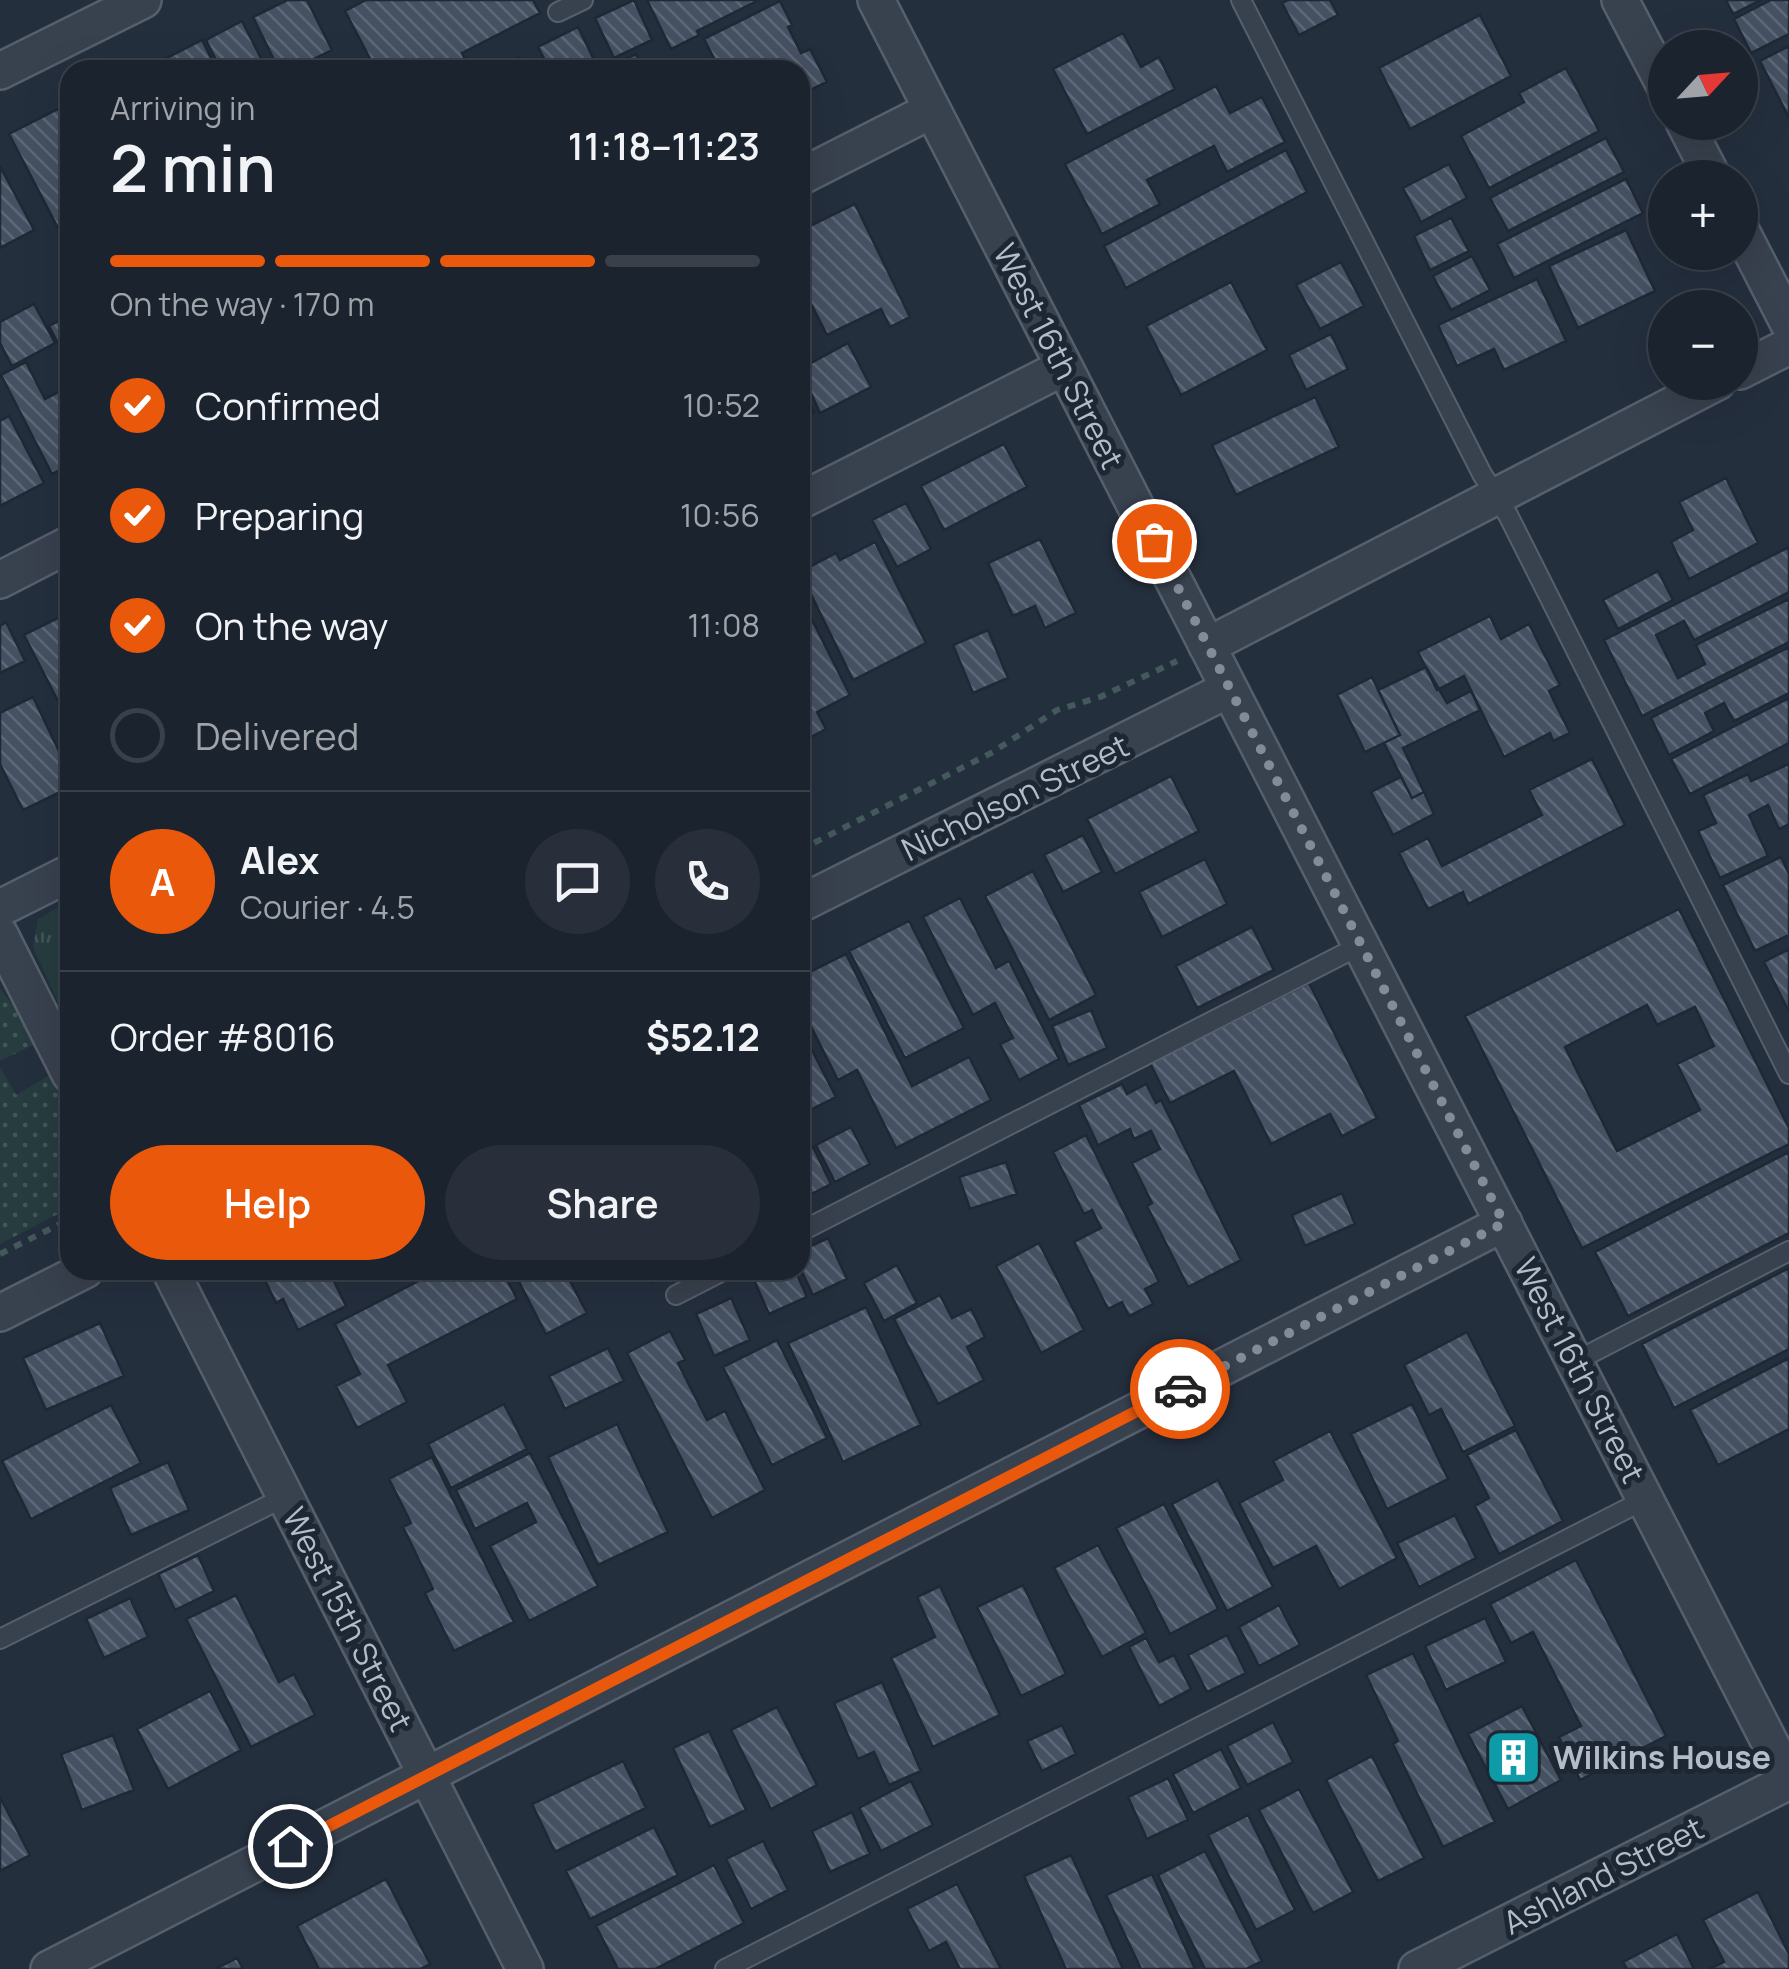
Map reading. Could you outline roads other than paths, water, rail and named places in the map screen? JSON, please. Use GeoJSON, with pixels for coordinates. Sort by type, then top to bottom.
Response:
{"type":"FeatureCollection","features":[{"type":"Feature","properties":{"kind":"street"},"geometry":{"type":"LineString","coordinates":[[0,71],[143,0]]}},
{"type":"Feature","properties":{"kind":"street","name":"West 16th Street"},"geometry":{"type":"LineString","coordinates":[[876,0],[1789,1781]]}},
{"type":"Feature","properties":{"kind":"street"},"geometry":{"type":"LineString","coordinates":[[1620,0],[1648,54]]}},
{"type":"Feature","properties":{"kind":"street"},"geometry":{"type":"LineString","coordinates":[[810,172],[932,110]]}},
{"type":"Feature","properties":{"kind":"street"},"geometry":{"type":"LineString","coordinates":[[1758,264],[1789,324]]}},
{"type":"Feature","properties":{"kind":"street"},"geometry":{"type":"LineString","coordinates":[[1758,361],[1789,346]]}},
{"type":"Feature","properties":{"kind":"street"},"geometry":{"type":"LineString","coordinates":[[810,496],[1064,367]]}},
{"type":"Feature","properties":{"kind":"street"},"geometry":{"type":"LineString","coordinates":[[1208,646],[1683,400]]}},
{"type":"Feature","properties":{"kind":"street"},"geometry":{"type":"LineString","coordinates":[[0,580],[60,549]]}},
{"type":"Feature","properties":{"kind":"street","name":"Nicholson Street"},"geometry":{"type":"LineString","coordinates":[[810,899],[1229,689]]}},
{"type":"Feature","properties":{"kind":"street"},"geometry":{"type":"LineString","coordinates":[[0,908],[60,877]]}},
{"type":"Feature","properties":{"kind":"street"},"geometry":{"type":"LineString","coordinates":[[0,935],[60,1054]]}},
{"type":"Feature","properties":{"kind":"street"},"geometry":{"type":"LineString","coordinates":[[49,1969],[1504,1223]]}},
{"type":"Feature","properties":{"kind":"street"},"geometry":{"type":"LineString","coordinates":[[0,1313],[65,1280]]}},
{"type":"Feature","properties":{"kind":"street","name":"West 15th Street"},"geometry":{"type":"LineString","coordinates":[[175,1280],[525,1969]]}},
{"type":"Feature","properties":{"kind":"street","name":"Ashland Street"},"geometry":{"type":"LineString","coordinates":[[1417,1969],[1789,1781]]}},
{"type":"Feature","properties":{"kind":"lane"},"geometry":{"type":"LineString","coordinates":[[558,12],[583,0]]}},
{"type":"Feature","properties":{"kind":"lane"},"geometry":{"type":"LineString","coordinates":[[1241,0],[1789,1074]]}},
{"type":"Feature","properties":{"kind":"lane"},"geometry":{"type":"LineString","coordinates":[[810,1227],[1360,945]]}},
{"type":"Feature","properties":{"kind":"lane"},"geometry":{"type":"LineString","coordinates":[[1576,1361],[1789,1252]]}},
{"type":"Feature","properties":{"kind":"lane"},"geometry":{"type":"LineString","coordinates":[[676,1295],[706,1280]]}},
{"type":"Feature","properties":{"kind":"lane"},"geometry":{"type":"LineString","coordinates":[[0,1638],[286,1497]]}},
{"type":"Feature","properties":{"kind":"lane"},"geometry":{"type":"LineString","coordinates":[[725,1969],[1646,1499]]}},
{"type":"Feature","properties":{"kind":"place","name":"Wilkins House"},"geometry":{"type":"Point","coordinates":[1514,1757]}}]}
